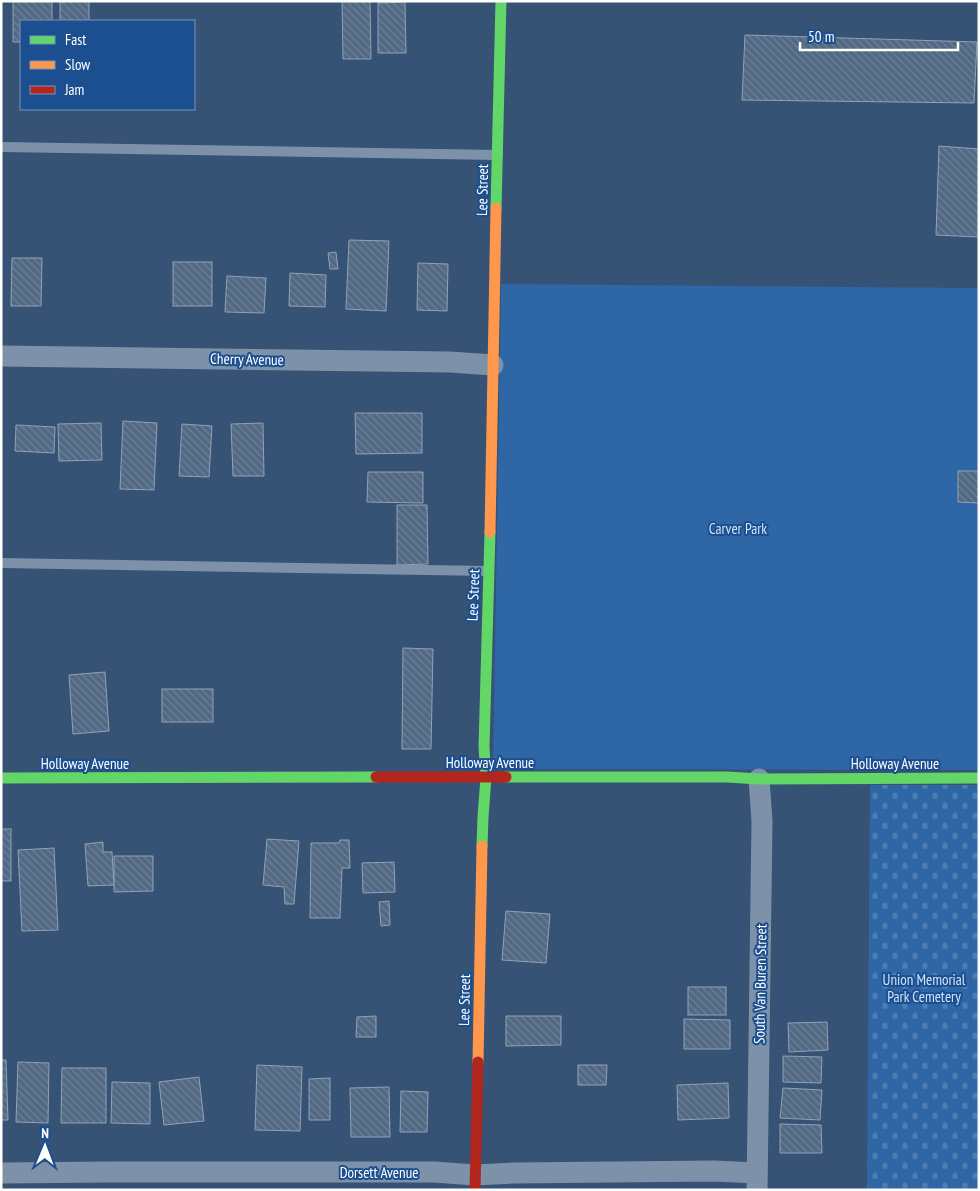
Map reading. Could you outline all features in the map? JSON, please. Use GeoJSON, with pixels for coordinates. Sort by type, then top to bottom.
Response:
{"type":"FeatureCollection","features":[{"type":"Feature","properties":{"kind":"street","name":"Lee Street"},"geometry":{"type":"LineString","coordinates":[[475,1182],[483,817],[486,777],[484,747],[502,1]]}},
{"type":"Feature","properties":{"kind":"street","name":"Cherry Avenue"},"geometry":{"type":"LineString","coordinates":[[1,356],[450,362],[493,365]]}},
{"type":"Feature","properties":{"kind":"street","name":"Holloway Avenue"},"geometry":{"type":"LineString","coordinates":[[1,778],[979,778]]}},
{"type":"Feature","properties":{"kind":"street","name":"South Van Buren Street"},"geometry":{"type":"LineString","coordinates":[[757,1181],[762,821],[759,778]]}},
{"type":"Feature","properties":{"kind":"street","name":"Dorsett Avenue"},"geometry":{"type":"LineString","coordinates":[[1,1173],[434,1172],[475,1182],[514,1173],[714,1171],[757,1181]]}},
{"type":"Feature","properties":{"kind":"lane"},"geometry":{"type":"LineString","coordinates":[[1,147],[498,155]]}},
{"type":"Feature","properties":{"kind":"lane"},"geometry":{"type":"LineString","coordinates":[[1,563],[489,571]]}},
{"type":"Feature","properties":{"kind":"green space","name":"Carver Park"},"geometry":{"type":"Polygon","coordinates":[[[501,284],[979,288],[979,770],[493,769],[501,284]]]}},
{"type":"Feature","properties":{"kind":"green space","name":"Union Memorial Park Cemetery"},"geometry":{"type":"Polygon","coordinates":[[[870,785],[979,785],[979,1190],[867,1190],[870,785]]]}},
{"type":"Feature","properties":{"kind":"building"},"geometry":{"type":"Polygon","coordinates":[[[13,1],[52,1],[52,20],[20,20],[20,42],[13,42],[13,1]]]}},
{"type":"Feature","properties":{"kind":"building"},"geometry":{"type":"Polygon","coordinates":[[[60,1],[89,1],[89,20],[60,20],[60,1]]]}},
{"type":"Feature","properties":{"kind":"building"},"geometry":{"type":"Polygon","coordinates":[[[342,1],[370,1],[371,59],[343,59],[342,1]]]}},
{"type":"Feature","properties":{"kind":"building"},"geometry":{"type":"Polygon","coordinates":[[[405,2],[406,53],[378,53],[378,3],[405,2]]]}},
{"type":"Feature","properties":{"kind":"building"},"geometry":{"type":"Polygon","coordinates":[[[745,35],[977,42],[974,103],[742,100],[745,35]]]}},
{"type":"Feature","properties":{"kind":"building"},"geometry":{"type":"Polygon","coordinates":[[[939,146],[979,149],[979,237],[936,235],[939,146]]]}},
{"type":"Feature","properties":{"kind":"building"},"geometry":{"type":"Polygon","coordinates":[[[349,240],[389,241],[386,311],[346,309],[349,240]]]}},
{"type":"Feature","properties":{"kind":"building"},"geometry":{"type":"Polygon","coordinates":[[[336,252],[338,269],[330,269],[328,253],[336,252]]]}},
{"type":"Feature","properties":{"kind":"building"},"geometry":{"type":"Polygon","coordinates":[[[12,258],[42,258],[41,306],[11,306],[12,258]]]}},
{"type":"Feature","properties":{"kind":"building"},"geometry":{"type":"Polygon","coordinates":[[[173,262],[212,262],[212,306],[173,306],[173,262]]]}},
{"type":"Feature","properties":{"kind":"building"},"geometry":{"type":"Polygon","coordinates":[[[418,263],[448,264],[447,311],[417,310],[418,263]]]}},
{"type":"Feature","properties":{"kind":"building"},"geometry":{"type":"Polygon","coordinates":[[[290,273],[326,275],[325,307],[289,306],[290,273]]]}},
{"type":"Feature","properties":{"kind":"building"},"geometry":{"type":"Polygon","coordinates":[[[227,276],[266,278],[264,313],[225,312],[227,276]]]}},
{"type":"Feature","properties":{"kind":"building"},"geometry":{"type":"Polygon","coordinates":[[[355,413],[422,413],[422,453],[356,454],[355,413]]]}},
{"type":"Feature","properties":{"kind":"building"},"geometry":{"type":"Polygon","coordinates":[[[123,421],[157,423],[154,490],[120,489],[123,421]]]}},
{"type":"Feature","properties":{"kind":"building"},"geometry":{"type":"Polygon","coordinates":[[[101,423],[102,460],[59,461],[58,424],[101,423]]]}},
{"type":"Feature","properties":{"kind":"building"},"geometry":{"type":"Polygon","coordinates":[[[263,423],[264,476],[233,476],[231,424],[263,423]]]}},
{"type":"Feature","properties":{"kind":"building"},"geometry":{"type":"Polygon","coordinates":[[[182,424],[212,426],[209,477],[179,476],[182,424]]]}},
{"type":"Feature","properties":{"kind":"building"},"geometry":{"type":"Polygon","coordinates":[[[16,425],[55,427],[54,453],[15,451],[16,425]]]}},
{"type":"Feature","properties":{"kind":"building"},"geometry":{"type":"Polygon","coordinates":[[[958,471],[979,471],[979,503],[958,502],[958,471]]]}},
{"type":"Feature","properties":{"kind":"building"},"geometry":{"type":"Polygon","coordinates":[[[368,472],[423,472],[423,503],[367,502],[368,472]]]}},
{"type":"Feature","properties":{"kind":"building"},"geometry":{"type":"Polygon","coordinates":[[[397,505],[427,505],[428,564],[397,565],[397,505]]]}},
{"type":"Feature","properties":{"kind":"building"},"geometry":{"type":"Polygon","coordinates":[[[403,648],[433,649],[431,749],[402,749],[403,648]]]}},
{"type":"Feature","properties":{"kind":"building"},"geometry":{"type":"Polygon","coordinates":[[[105,672],[109,731],[73,734],[69,675],[105,672]]]}},
{"type":"Feature","properties":{"kind":"building"},"geometry":{"type":"Polygon","coordinates":[[[162,689],[213,689],[213,722],[162,722],[162,689]]]}},
{"type":"Feature","properties":{"kind":"building"},"geometry":{"type":"Polygon","coordinates":[[[1,829],[11,829],[11,881],[1,881],[1,829]]]}},
{"type":"Feature","properties":{"kind":"building"},"geometry":{"type":"Polygon","coordinates":[[[267,839],[299,841],[294,904],[285,904],[284,887],[263,885],[267,839]]]}},
{"type":"Feature","properties":{"kind":"building"},"geometry":{"type":"Polygon","coordinates":[[[340,840],[349,840],[350,868],[342,868],[340,918],[310,918],[311,843],[339,843],[340,840]]]}},
{"type":"Feature","properties":{"kind":"building"},"geometry":{"type":"Polygon","coordinates":[[[103,842],[103,852],[112,852],[114,885],[88,886],[85,844],[103,842]]]}},
{"type":"Feature","properties":{"kind":"building"},"geometry":{"type":"Polygon","coordinates":[[[54,848],[58,930],[22,931],[18,850],[54,848]]]}},
{"type":"Feature","properties":{"kind":"building"},"geometry":{"type":"Polygon","coordinates":[[[114,856],[153,856],[153,891],[114,892],[114,856]]]}},
{"type":"Feature","properties":{"kind":"building"},"geometry":{"type":"Polygon","coordinates":[[[394,862],[395,892],[363,893],[362,863],[394,862]]]}},
{"type":"Feature","properties":{"kind":"building"},"geometry":{"type":"Polygon","coordinates":[[[389,901],[390,925],[381,926],[379,902],[389,901]]]}},
{"type":"Feature","properties":{"kind":"building"},"geometry":{"type":"Polygon","coordinates":[[[506,911],[550,914],[546,963],[502,960],[506,911]]]}},
{"type":"Feature","properties":{"kind":"building"},"geometry":{"type":"Polygon","coordinates":[[[688,987],[726,987],[726,1015],[688,1015],[688,987]]]}},
{"type":"Feature","properties":{"kind":"building"},"geometry":{"type":"Polygon","coordinates":[[[376,1016],[376,1037],[356,1037],[357,1017],[376,1016]]]}},
{"type":"Feature","properties":{"kind":"building"},"geometry":{"type":"Polygon","coordinates":[[[506,1016],[561,1016],[561,1045],[506,1046],[506,1016]]]}},
{"type":"Feature","properties":{"kind":"building"},"geometry":{"type":"Polygon","coordinates":[[[684,1019],[730,1020],[730,1049],[684,1049],[684,1019]]]}},
{"type":"Feature","properties":{"kind":"building"},"geometry":{"type":"Polygon","coordinates":[[[827,1022],[828,1050],[789,1052],[788,1023],[827,1022]]]}},
{"type":"Feature","properties":{"kind":"building"},"geometry":{"type":"Polygon","coordinates":[[[783,1056],[822,1057],[821,1083],[783,1082],[783,1056]]]}},
{"type":"Feature","properties":{"kind":"building"},"geometry":{"type":"Polygon","coordinates":[[[1,1060],[6,1060],[8,1120],[1,1120],[1,1060]]]}},
{"type":"Feature","properties":{"kind":"building"},"geometry":{"type":"Polygon","coordinates":[[[18,1062],[49,1063],[48,1123],[16,1122],[18,1062]]]}},
{"type":"Feature","properties":{"kind":"building"},"geometry":{"type":"Polygon","coordinates":[[[257,1065],[302,1067],[300,1131],[255,1130],[257,1065]]]}},
{"type":"Feature","properties":{"kind":"building"},"geometry":{"type":"Polygon","coordinates":[[[578,1065],[607,1065],[606,1085],[578,1085],[578,1065]]]}},
{"type":"Feature","properties":{"kind":"building"},"geometry":{"type":"Polygon","coordinates":[[[62,1068],[106,1068],[106,1123],[61,1123],[62,1068]]]}},
{"type":"Feature","properties":{"kind":"building"},"geometry":{"type":"Polygon","coordinates":[[[199,1077],[204,1121],[164,1125],[159,1082],[199,1077]]]}},
{"type":"Feature","properties":{"kind":"building"},"geometry":{"type":"Polygon","coordinates":[[[330,1078],[330,1120],[309,1120],[309,1079],[330,1078]]]}},
{"type":"Feature","properties":{"kind":"building"},"geometry":{"type":"Polygon","coordinates":[[[112,1082],[150,1083],[150,1124],[111,1123],[112,1082]]]}},
{"type":"Feature","properties":{"kind":"building"},"geometry":{"type":"Polygon","coordinates":[[[728,1083],[729,1118],[678,1120],[677,1085],[728,1083]]]}},
{"type":"Feature","properties":{"kind":"building"},"geometry":{"type":"Polygon","coordinates":[[[389,1087],[390,1137],[351,1137],[350,1088],[389,1087]]]}},
{"type":"Feature","properties":{"kind":"building"},"geometry":{"type":"Polygon","coordinates":[[[783,1088],[822,1090],[820,1120],[780,1118],[783,1088]]]}},
{"type":"Feature","properties":{"kind":"building"},"geometry":{"type":"Polygon","coordinates":[[[401,1091],[428,1092],[427,1132],[400,1132],[401,1091]]]}},
{"type":"Feature","properties":{"kind":"building"},"geometry":{"type":"Polygon","coordinates":[[[780,1124],[821,1125],[822,1153],[780,1153],[780,1124]]]}},
{"type":"Feature","properties":{"kind":"traffic: fast"},"geometry":{"type":"LineString","coordinates":[[496,208],[501,1]]}},
{"type":"Feature","properties":{"kind":"traffic: fast"},"geometry":{"type":"LineString","coordinates":[[482,846],[486,777],[484,747],[490,532]]}},
{"type":"Feature","properties":{"kind":"traffic: fast"},"geometry":{"type":"LineString","coordinates":[[1,778],[376,777]]}},
{"type":"Feature","properties":{"kind":"traffic: fast"},"geometry":{"type":"LineString","coordinates":[[506,777],[979,778]]}},
{"type":"Feature","properties":{"kind":"traffic: slow"},"geometry":{"type":"LineString","coordinates":[[490,532],[496,208]]}},
{"type":"Feature","properties":{"kind":"traffic: slow"},"geometry":{"type":"LineString","coordinates":[[478,1062],[482,846]]}},
{"type":"Feature","properties":{"kind":"traffic: jam"},"geometry":{"type":"LineString","coordinates":[[376,777],[506,777]]}},
{"type":"Feature","properties":{"kind":"traffic: jam"},"geometry":{"type":"LineString","coordinates":[[475,1190],[478,1062]]}}]}
